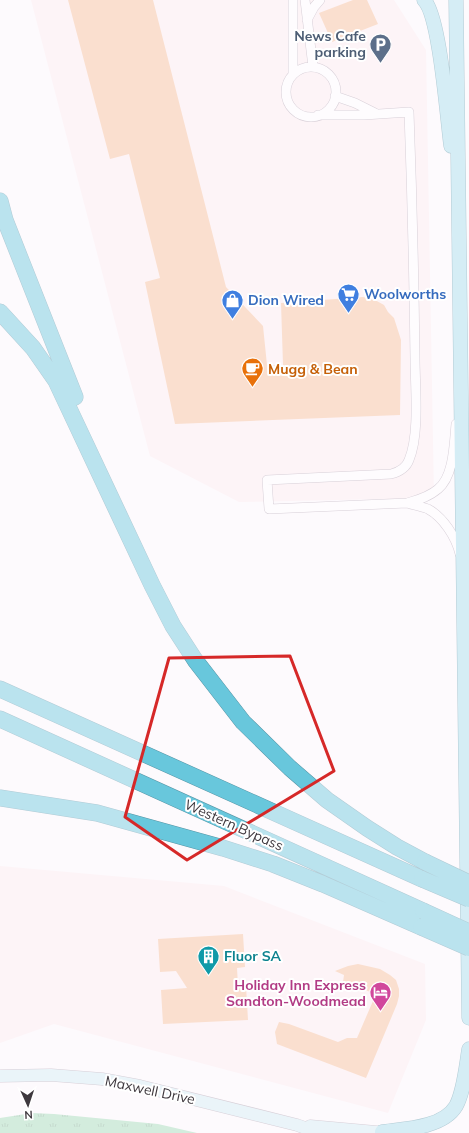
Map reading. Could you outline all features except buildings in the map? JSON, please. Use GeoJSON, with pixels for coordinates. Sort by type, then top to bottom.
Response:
{"type":"FeatureCollection","features":[{"type":"Feature","properties":{"kind":"highway"},"geometry":{"type":"LineString","coordinates":[[0,200],[5,220],[33,293],[152,585]]}},
{"type":"Feature","properties":{"kind":"highway"},"geometry":{"type":"LineString","coordinates":[[0,312],[33,348],[56,381],[152,585],[173,626],[195,660],[243,722],[290,768],[327,800],[366,828],[425,862],[469,883]]}},
{"type":"Feature","properties":{"kind":"highway","name":"Western Bypass"},"geometry":{"type":"LineString","coordinates":[[0,689],[469,899]]}},
{"type":"Feature","properties":{"kind":"highway","name":"Western Bypass"},"geometry":{"type":"LineString","coordinates":[[0,719],[469,932]]}},
{"type":"Feature","properties":{"kind":"highway"},"geometry":{"type":"LineString","coordinates":[[0,798],[97,813],[223,848],[273,864],[316,881],[469,948]]}},
{"type":"Feature","properties":{"kind":"main road"},"geometry":{"type":"LineString","coordinates":[[424,0],[428,4],[434,19],[439,48],[458,210]]}},
{"type":"Feature","properties":{"kind":"main road"},"geometry":{"type":"LineString","coordinates":[[456,0],[469,1018]]}},
{"type":"Feature","properties":{"kind":"main road"},"geometry":{"type":"LineString","coordinates":[[385,1133],[433,1123],[448,1115],[455,1107],[460,1096],[469,1050]]}},
{"type":"Feature","properties":{"kind":"main road","name":"Maxwell Drive"},"geometry":{"type":"LineString","coordinates":[[0,1076],[51,1075],[102,1079],[140,1086],[297,1125],[319,1133]]}},
{"type":"Feature","properties":{"kind":"main road","name":"Maxwell Drive"},"geometry":{"type":"LineString","coordinates":[[297,1125],[385,1133]]}},
{"type":"Feature","properties":{"kind":"street"},"geometry":{"type":"LineString","coordinates":[[292,0],[293,74]]}},
{"type":"Feature","properties":{"kind":"street"},"geometry":{"type":"LineString","coordinates":[[305,0],[313,67]]}},
{"type":"Feature","properties":{"kind":"street"},"geometry":{"type":"LineString","coordinates":[[307,20],[314,7],[320,0]]}},
{"type":"Feature","properties":{"kind":"street"},"geometry":{"type":"LineString","coordinates":[[318,115],[329,108],[335,96],[335,88],[330,77],[321,69],[305,67],[293,74],[286,87],[286,94],[291,107],[303,115],[318,115],[364,115],[375,113],[409,112],[415,414],[412,452],[406,465],[398,472],[391,474],[267,480],[269,509],[406,503],[425,497],[438,489],[446,481],[450,469],[460,389]]}},
{"type":"Feature","properties":{"kind":"street"},"geometry":{"type":"LineString","coordinates":[[335,96],[355,103],[375,113]]}},
{"type":"Feature","properties":{"kind":"street"},"geometry":{"type":"LineString","coordinates":[[406,503],[426,508],[434,513],[448,529],[458,546],[464,567]]}},
{"type":"Feature","properties":{"kind":"highlighted area"},"geometry":{"type":"Polygon","coordinates":[[[290,656],[334,771],[187,860],[125,817],[169,658],[290,656]]]}},
{"type":"Feature","properties":{"kind":"shaded area"},"geometry":{"type":"Polygon","coordinates":[[[31,0],[394,0],[426,50],[434,498],[239,502],[150,456],[31,0]]]}},
{"type":"Feature","properties":{"kind":"shaded area"},"geometry":{"type":"Polygon","coordinates":[[[0,866],[224,886],[425,964],[426,1020],[388,1113],[54,1024],[0,1043],[0,866]]]}},
{"type":"Feature","properties":{"kind":"green space"},"geometry":{"type":"Polygon","coordinates":[[[32,1113],[158,1124],[197,1133],[0,1133],[0,1118],[32,1113]]]}},
{"type":"Feature","properties":{"kind":"place","name":"News Cafe parking"},"geometry":{"type":"Point","coordinates":[381,64]}},
{"type":"Feature","properties":{"kind":"place","name":"Woolworths"},"geometry":{"type":"Point","coordinates":[348,314]}},
{"type":"Feature","properties":{"kind":"place","name":"Dion Wired"},"geometry":{"type":"Point","coordinates":[233,320]}},
{"type":"Feature","properties":{"kind":"place","name":"Mugg & Bean"},"geometry":{"type":"Point","coordinates":[252,388]}},
{"type":"Feature","properties":{"kind":"place","name":"Fluor SA"},"geometry":{"type":"Point","coordinates":[208,976]}},
{"type":"Feature","properties":{"kind":"place","name":"Holiday Inn Express Sandton-Woodmead"},"geometry":{"type":"Point","coordinates":[381,1012]}}]}
